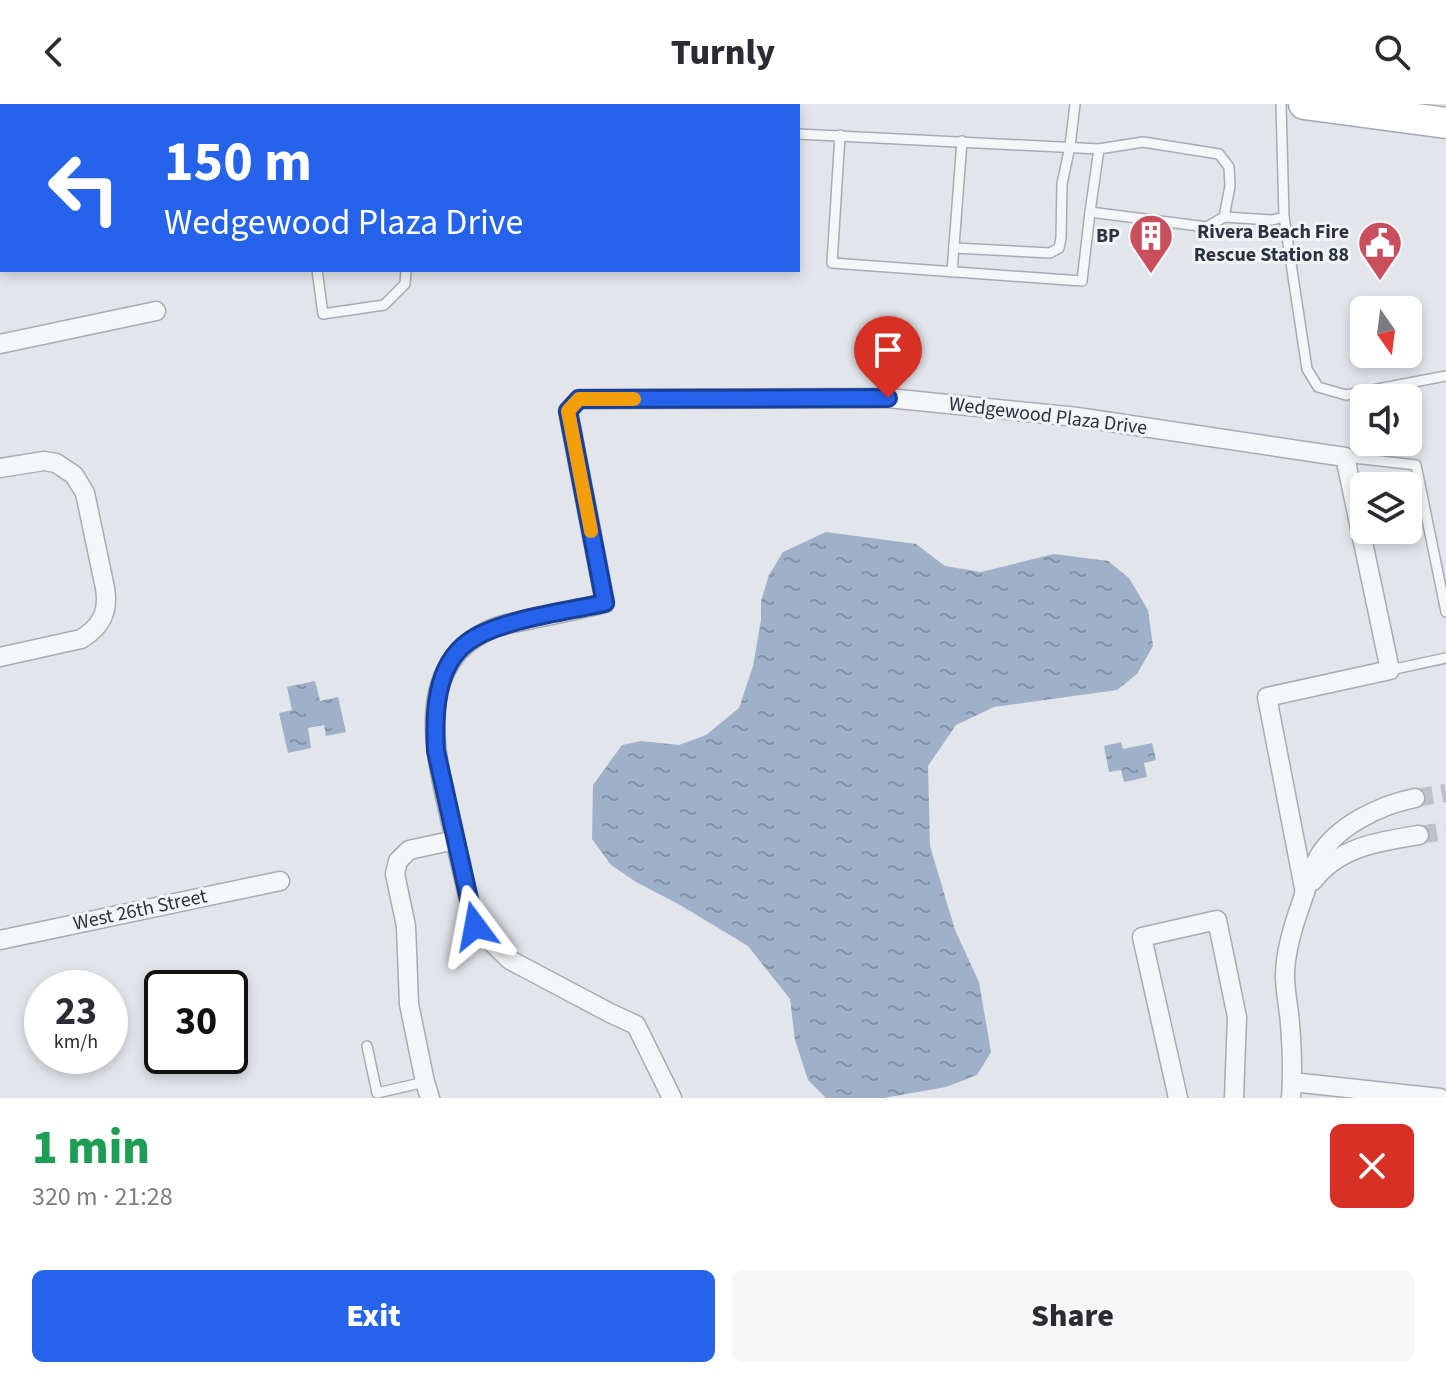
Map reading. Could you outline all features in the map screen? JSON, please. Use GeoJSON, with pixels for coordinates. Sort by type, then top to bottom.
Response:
{"type":"FeatureCollection","features":[{"type":"Feature","properties":{"kind":"main road"},"geometry":{"type":"LineString","coordinates":[[1304,104],[1446,123]]}},
{"type":"Feature","properties":{"kind":"street"},"geometry":{"type":"LineString","coordinates":[[0,344],[156,311]]}},
{"type":"Feature","properties":{"kind":"street","name":"Wedgewood Plaza Drive"},"geometry":{"type":"LineString","coordinates":[[672,1098],[636,1025],[510,960],[475,926],[436,751],[434,722],[439,692],[450,663],[467,642],[498,627],[605,603],[568,411],[579,399],[888,398],[1077,417],[1345,457]]}},
{"type":"Feature","properties":{"kind":"street"},"geometry":{"type":"LineString","coordinates":[[1305,893],[1267,697],[1390,670],[1345,457]]}},
{"type":"Feature","properties":{"kind":"street"},"geometry":{"type":"LineString","coordinates":[[0,468],[44,461],[56,463],[80,482],[107,596],[103,620],[90,633],[72,642],[0,657]]}},
{"type":"Feature","properties":{"kind":"street"},"geometry":{"type":"LineString","coordinates":[[1415,798],[1357,821],[1327,845],[1311,873],[1296,916],[1285,975],[1290,1023],[1291,1090],[1440,1098]]}},
{"type":"Feature","properties":{"kind":"street"},"geometry":{"type":"LineString","coordinates":[[1305,893],[1319,873],[1348,852],[1370,844],[1419,835]]}},
{"type":"Feature","properties":{"kind":"street"},"geometry":{"type":"LineString","coordinates":[[428,1090],[409,1004],[406,926],[395,874],[398,861],[409,850],[455,840]]}},
{"type":"Feature","properties":{"kind":"street","name":"West 26th Street"},"geometry":{"type":"LineString","coordinates":[[0,940],[280,881]]}},
{"type":"Feature","properties":{"kind":"street"},"geometry":{"type":"LineString","coordinates":[[1178,1098],[1142,937],[1217,920],[1237,1017],[1234,1098]]}},
{"type":"Feature","properties":{"kind":"lane"},"geometry":{"type":"LineString","coordinates":[[954,248],[1050,253],[1059,248],[1062,184],[1075,104]]}},
{"type":"Feature","properties":{"kind":"lane"},"geometry":{"type":"LineString","coordinates":[[1281,104],[1284,217],[1307,369],[1318,387],[1346,395],[1446,376]]}},
{"type":"Feature","properties":{"kind":"lane"},"geometry":{"type":"LineString","coordinates":[[800,134],[1099,149],[1143,142],[1219,154],[1229,167],[1230,176],[1224,217]]}},
{"type":"Feature","properties":{"kind":"lane"},"geometry":{"type":"LineString","coordinates":[[840,135],[832,263],[1082,281],[1099,149]]}},
{"type":"Feature","properties":{"kind":"lane"},"geometry":{"type":"LineString","coordinates":[[952,272],[962,141]]}},
{"type":"Feature","properties":{"kind":"lane"},"geometry":{"type":"LineString","coordinates":[[1090,212],[1207,227],[1224,217],[1272,220],[1284,217]]}},
{"type":"Feature","properties":{"kind":"lane"},"geometry":{"type":"LineString","coordinates":[[317,272],[323,314],[384,305],[405,284],[406,272]]}},
{"type":"Feature","properties":{"kind":"lane"},"geometry":{"type":"LineString","coordinates":[[1345,457],[1416,465],[1446,612]]}},
{"type":"Feature","properties":{"kind":"lane"},"geometry":{"type":"LineString","coordinates":[[1390,670],[1446,658]]}},
{"type":"Feature","properties":{"kind":"lane"},"geometry":{"type":"LineString","coordinates":[[367,1046],[377,1093],[428,1090]]}},
{"type":"Feature","properties":{"kind":"water"},"geometry":{"type":"Polygon","coordinates":[[[826,532],[916,544],[945,566],[981,572],[1054,554],[1108,561],[1129,578],[1148,610],[1153,646],[1137,674],[1117,690],[994,707],[956,725],[928,766],[930,846],[955,930],[979,982],[991,1052],[977,1075],[946,1087],[884,1098],[826,1098],[808,1080],[795,1040],[790,999],[748,946],[611,865],[592,839],[593,785],[622,745],[641,741],[679,745],[706,735],[739,708],[753,666],[761,601],[769,575],[783,552],[826,532]]]}},
{"type":"Feature","properties":{"kind":"water"},"geometry":{"type":"Polygon","coordinates":[[[315,681],[320,701],[338,697],[346,732],[326,736],[324,725],[308,728],[311,748],[288,753],[279,713],[292,710],[287,687],[315,681]]]}},
{"type":"Feature","properties":{"kind":"water"},"geometry":{"type":"Polygon","coordinates":[[[1121,742],[1123,749],[1152,743],[1156,760],[1144,763],[1147,777],[1124,782],[1121,770],[1109,772],[1104,746],[1121,742]]]}},
{"type":"Feature","properties":{"kind":"tunnel"},"geometry":{"type":"LineString","coordinates":[[1415,798],[1446,793]]}},
{"type":"Feature","properties":{"kind":"tunnel"},"geometry":{"type":"LineString","coordinates":[[1419,835],[1446,831]]}},
{"type":"Feature","properties":{"kind":"slow traffic"},"geometry":{"type":"LineString","coordinates":[[591,531],[568,411],[579,399],[634,399]]}},
{"type":"Feature","properties":{"kind":"place","name":"BP"},"geometry":{"type":"Point","coordinates":[1151,275]}},
{"type":"Feature","properties":{"kind":"place","name":"Rivera Beach Fire Rescue Station 88"},"geometry":{"type":"Point","coordinates":[1380,282]}},
{"type":"Feature","properties":{"kind":"route"},"geometry":{"type":"LineString","coordinates":[[475,926],[436,751],[434,722],[439,692],[450,663],[467,642],[498,627],[605,603],[568,411],[579,399],[888,398]]}}]}
